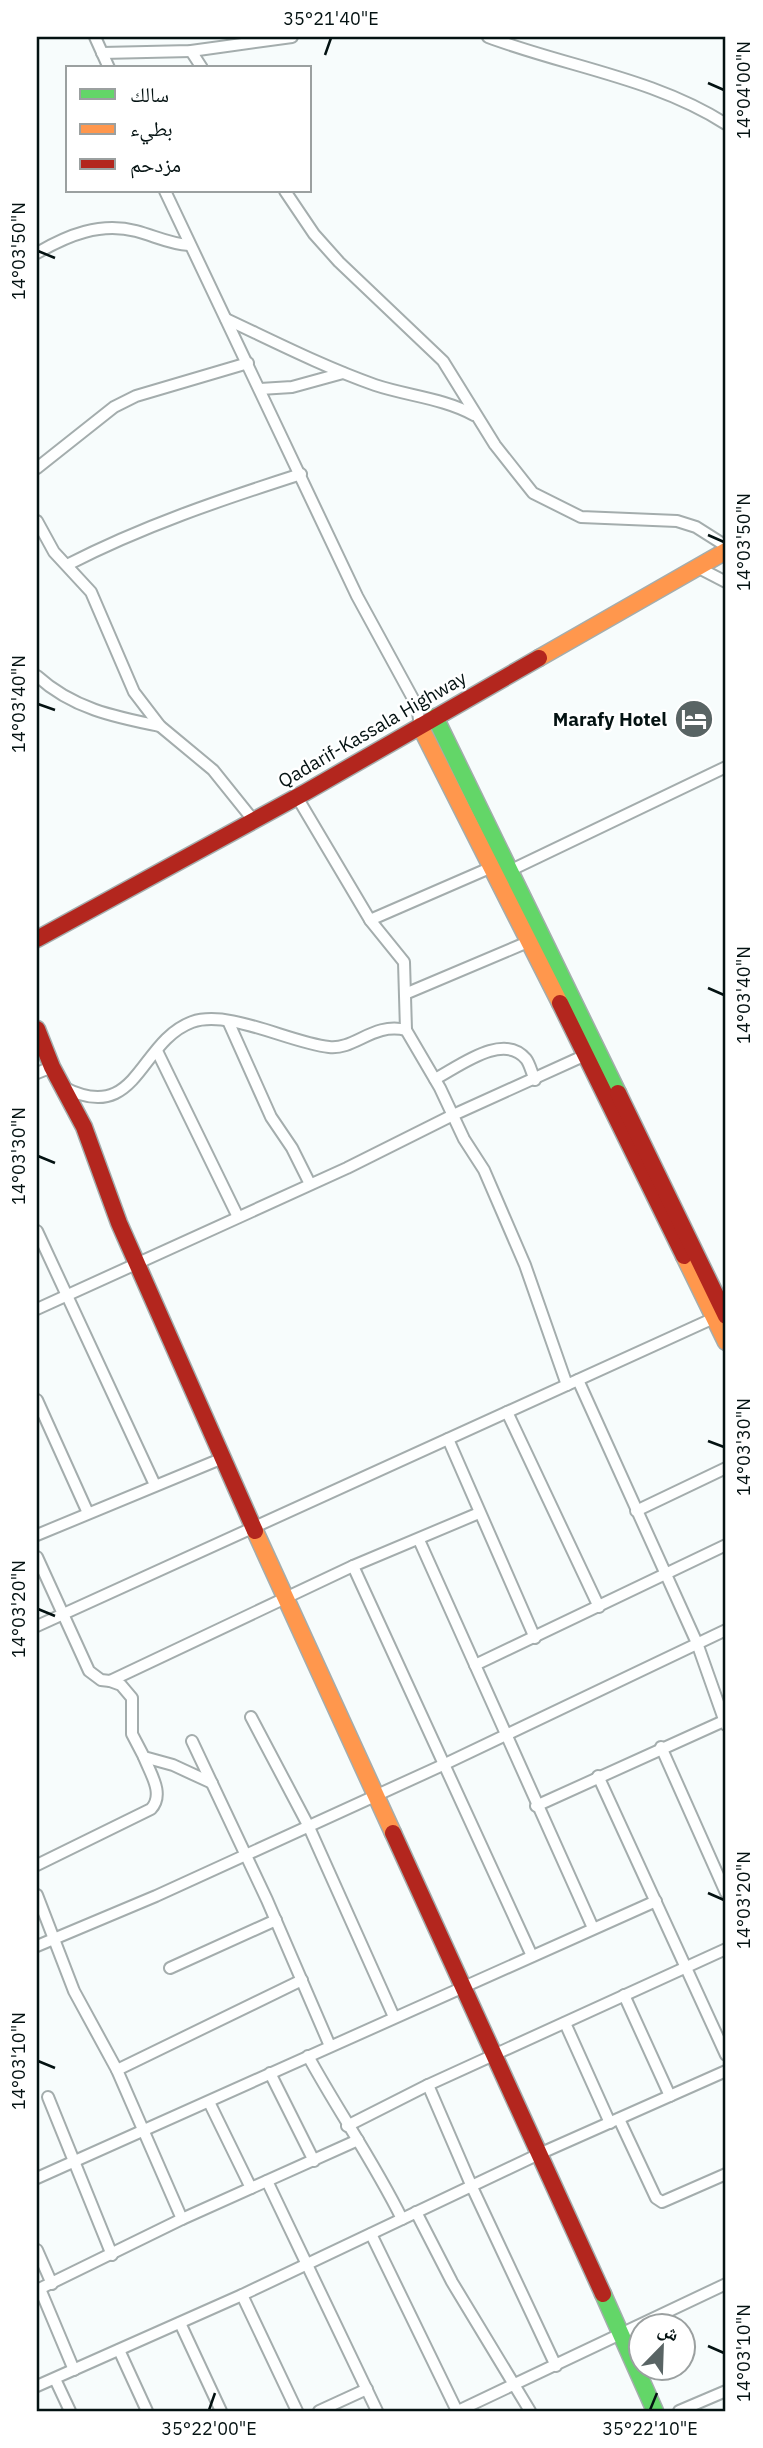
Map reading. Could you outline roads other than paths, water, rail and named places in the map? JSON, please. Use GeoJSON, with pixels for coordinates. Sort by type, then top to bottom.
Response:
{"type":"FeatureCollection","features":[{"type":"Feature","properties":{"kind":"main road","name":"Qadarif-Kassala Highway"},"geometry":{"type":"LineString","coordinates":[[37,939],[297,797],[726,551]]}},
{"type":"Feature","properties":{"kind":"main road"},"geometry":{"type":"LineString","coordinates":[[435,717],[528,942],[590,1054]]}},
{"type":"Feature","properties":{"kind":"main road"},"geometry":{"type":"LineString","coordinates":[[420,726],[500,869],[590,1054],[723,1315],[726,1342]]}},
{"type":"Feature","properties":{"kind":"main road"},"geometry":{"type":"LineString","coordinates":[[37,1028],[44,1070],[63,1087],[95,1152],[136,1264],[284,1598],[377,1794],[463,1990],[496,2056],[655,2411]]}},
{"type":"Feature","properties":{"kind":"street"},"geometry":{"type":"LineString","coordinates":[[95,37],[108,66]]}},
{"type":"Feature","properties":{"kind":"street"},"geometry":{"type":"LineString","coordinates":[[102,53],[191,51],[292,37]]}},
{"type":"Feature","properties":{"kind":"street"},"geometry":{"type":"LineString","coordinates":[[488,37],[662,91],[696,105],[726,124]]}},
{"type":"Feature","properties":{"kind":"street"},"geometry":{"type":"LineString","coordinates":[[191,51],[201,66]]}},
{"type":"Feature","properties":{"kind":"street"},"geometry":{"type":"LineString","coordinates":[[165,192],[379,638],[417,705],[420,726]]}},
{"type":"Feature","properties":{"kind":"street"},"geometry":{"type":"LineString","coordinates":[[286,192],[314,234],[339,262],[443,361],[517,477],[533,494],[551,505],[581,517],[601,520],[677,521],[696,527],[726,546]]}},
{"type":"Feature","properties":{"kind":"street"},"geometry":{"type":"LineString","coordinates":[[37,253],[71,236],[106,227],[139,232],[174,244],[190,245]]}},
{"type":"Feature","properties":{"kind":"street"},"geometry":{"type":"LineString","coordinates":[[226,319],[343,373],[409,396],[460,408],[476,416]]}},
{"type":"Feature","properties":{"kind":"street"},"geometry":{"type":"LineString","coordinates":[[37,468],[114,407],[136,396],[248,363]]}},
{"type":"Feature","properties":{"kind":"street"},"geometry":{"type":"LineString","coordinates":[[260,389],[292,387],[343,373]]}},
{"type":"Feature","properties":{"kind":"street"},"geometry":{"type":"LineString","coordinates":[[67,565],[125,535],[177,514],[301,474]]}},
{"type":"Feature","properties":{"kind":"street"},"geometry":{"type":"LineString","coordinates":[[37,521],[54,552],[91,592],[134,692],[160,726],[213,770],[254,821]]}},
{"type":"Feature","properties":{"kind":"street"},"geometry":{"type":"LineString","coordinates":[[696,567],[726,582]]}},
{"type":"Feature","properties":{"kind":"street"},"geometry":{"type":"LineString","coordinates":[[37,676],[56,693],[88,708],[160,726]]}},
{"type":"Feature","properties":{"kind":"street"},"geometry":{"type":"LineString","coordinates":[[417,705],[435,717]]}},
{"type":"Feature","properties":{"kind":"street"},"geometry":{"type":"LineString","coordinates":[[370,920],[500,869],[726,767]]}},
{"type":"Feature","properties":{"kind":"street"},"geometry":{"type":"LineString","coordinates":[[297,797],[370,920],[404,962],[406,1030],[484,1170],[524,1265],[566,1385]]}},
{"type":"Feature","properties":{"kind":"street"},"geometry":{"type":"LineString","coordinates":[[405,994],[528,942]]}},
{"type":"Feature","properties":{"kind":"street"},"geometry":{"type":"LineString","coordinates":[[63,1087],[90,1097],[115,1095],[157,1051],[193,1022],[228,1021],[330,1047],[383,1028],[406,1030]]}},
{"type":"Feature","properties":{"kind":"street"},"geometry":{"type":"LineString","coordinates":[[228,1021],[271,1117],[292,1148],[310,1184]]}},
{"type":"Feature","properties":{"kind":"street"},"geometry":{"type":"LineString","coordinates":[[435,1079],[485,1052],[499,1049],[513,1050],[526,1059],[535,1080]]}},
{"type":"Feature","properties":{"kind":"street"},"geometry":{"type":"LineString","coordinates":[[157,1051],[238,1217]]}},
{"type":"Feature","properties":{"kind":"street"},"geometry":{"type":"LineString","coordinates":[[37,1308],[310,1184],[451,1115],[590,1054]]}},
{"type":"Feature","properties":{"kind":"street"},"geometry":{"type":"LineString","coordinates":[[37,1231],[155,1485]]}},
{"type":"Feature","properties":{"kind":"street"},"geometry":{"type":"LineString","coordinates":[[37,1626],[723,1315]]}},
{"type":"Feature","properties":{"kind":"street"},"geometry":{"type":"LineString","coordinates":[[536,1806],[661,1747],[726,1722],[667,1575],[578,1380]]}},
{"type":"Feature","properties":{"kind":"street"},"geometry":{"type":"LineString","coordinates":[[37,1400],[88,1513]]}},
{"type":"Feature","properties":{"kind":"street"},"geometry":{"type":"LineString","coordinates":[[507,1412],[599,1607]]}},
{"type":"Feature","properties":{"kind":"street"},"geometry":{"type":"LineString","coordinates":[[448,1439],[534,1638]]}},
{"type":"Feature","properties":{"kind":"street"},"geometry":{"type":"LineString","coordinates":[[37,1535],[223,1458]]}},
{"type":"Feature","properties":{"kind":"street"},"geometry":{"type":"LineString","coordinates":[[636,1511],[726,1468]]}},
{"type":"Feature","properties":{"kind":"street"},"geometry":{"type":"LineString","coordinates":[[110,1681],[353,1566],[479,1513]]}},
{"type":"Feature","properties":{"kind":"street"},"geometry":{"type":"LineString","coordinates":[[419,1539],[536,1806],[593,1928]]}},
{"type":"Feature","properties":{"kind":"street"},"geometry":{"type":"LineString","coordinates":[[475,1665],[726,1545]]}},
{"type":"Feature","properties":{"kind":"street"},"geometry":{"type":"LineString","coordinates":[[37,1557],[61,1615],[89,1671],[101,1680],[121,1685],[132,1698],[132,1734],[144,1756],[158,1793],[156,1803],[151,1809],[37,1865]]}},
{"type":"Feature","properties":{"kind":"street"},"geometry":{"type":"LineString","coordinates":[[353,1566],[532,1956]]}},
{"type":"Feature","properties":{"kind":"street"},"geometry":{"type":"LineString","coordinates":[[37,1946],[156,1896],[444,1764],[726,1630]]}},
{"type":"Feature","properties":{"kind":"street"},"geometry":{"type":"LineString","coordinates":[[251,1717],[308,1825],[394,2017]]}},
{"type":"Feature","properties":{"kind":"street"},"geometry":{"type":"LineString","coordinates":[[192,1741],[246,1853],[330,2046]]}},
{"type":"Feature","properties":{"kind":"street"},"geometry":{"type":"LineString","coordinates":[[661,1747],[726,1893]]}},
{"type":"Feature","properties":{"kind":"street"},"geometry":{"type":"LineString","coordinates":[[144,1756],[173,1765],[212,1783]]}},
{"type":"Feature","properties":{"kind":"street"},"geometry":{"type":"LineString","coordinates":[[598,1776],[726,2055]]}},
{"type":"Feature","properties":{"kind":"street"},"geometry":{"type":"LineString","coordinates":[[37,1895],[75,1991],[117,2070],[182,2219]]}},
{"type":"Feature","properties":{"kind":"street"},"geometry":{"type":"LineString","coordinates":[[37,2178],[394,2017],[463,1990],[656,1901]]}},
{"type":"Feature","properties":{"kind":"street"},"geometry":{"type":"LineString","coordinates":[[170,1968],[276,1920]]}},
{"type":"Feature","properties":{"kind":"street"},"geometry":{"type":"LineString","coordinates":[[347,2126],[428,2085],[726,1950]]}},
{"type":"Feature","properties":{"kind":"street"},"geometry":{"type":"LineString","coordinates":[[117,2070],[302,1980]]}},
{"type":"Feature","properties":{"kind":"street"},"geometry":{"type":"LineString","coordinates":[[624,1995],[670,2096]]}},
{"type":"Feature","properties":{"kind":"street"},"geometry":{"type":"LineString","coordinates":[[565,2023],[656,2198],[662,2202],[726,2174]]}},
{"type":"Feature","properties":{"kind":"street"},"geometry":{"type":"LineString","coordinates":[[308,2056],[402,2218]]}},
{"type":"Feature","properties":{"kind":"street"},"geometry":{"type":"LineString","coordinates":[[37,2386],[307,2265],[538,2154],[726,2071]]}},
{"type":"Feature","properties":{"kind":"street"},"geometry":{"type":"LineString","coordinates":[[270,2073],[314,2161]]}},
{"type":"Feature","properties":{"kind":"street"},"geometry":{"type":"LineString","coordinates":[[428,2085],[472,2187],[556,2366]]}},
{"type":"Feature","properties":{"kind":"street"},"geometry":{"type":"LineString","coordinates":[[48,2097],[112,2255]]}},
{"type":"Feature","properties":{"kind":"street"},"geometry":{"type":"LineString","coordinates":[[209,2102],[251,2188]]}},
{"type":"Feature","properties":{"kind":"street"},"geometry":{"type":"LineString","coordinates":[[74,2370],[38,2290],[182,2219],[358,2140]]}},
{"type":"Feature","properties":{"kind":"street"},"geometry":{"type":"LineString","coordinates":[[267,2181],[377,2411]]}},
{"type":"Feature","properties":{"kind":"street"},"geometry":{"type":"LineString","coordinates":[[416,2212],[452,2282],[530,2411]]}},
{"type":"Feature","properties":{"kind":"street"},"geometry":{"type":"LineString","coordinates":[[371,2234],[458,2411],[726,2284]]}},
{"type":"Feature","properties":{"kind":"street"},"geometry":{"type":"LineString","coordinates":[[37,2250],[51,2284]]}},
{"type":"Feature","properties":{"kind":"street"},"geometry":{"type":"LineString","coordinates":[[242,2295],[297,2411]]}},
{"type":"Feature","properties":{"kind":"street"},"geometry":{"type":"LineString","coordinates":[[180,2323],[221,2411]]}},
{"type":"Feature","properties":{"kind":"street"},"geometry":{"type":"LineString","coordinates":[[119,2350],[147,2411]]}},
{"type":"Feature","properties":{"kind":"street"},"geometry":{"type":"LineString","coordinates":[[55,2379],[70,2411]]}},
{"type":"Feature","properties":{"kind":"street"},"geometry":{"type":"LineString","coordinates":[[319,2411],[367,2389]]}},
{"type":"Feature","properties":{"kind":"street"},"geometry":{"type":"LineString","coordinates":[[679,2411],[726,2392]]}},
{"type":"Feature","properties":{"kind":"place","name":"Marafy Hotel"},"geometry":{"type":"Point","coordinates":[694,719]}}]}
